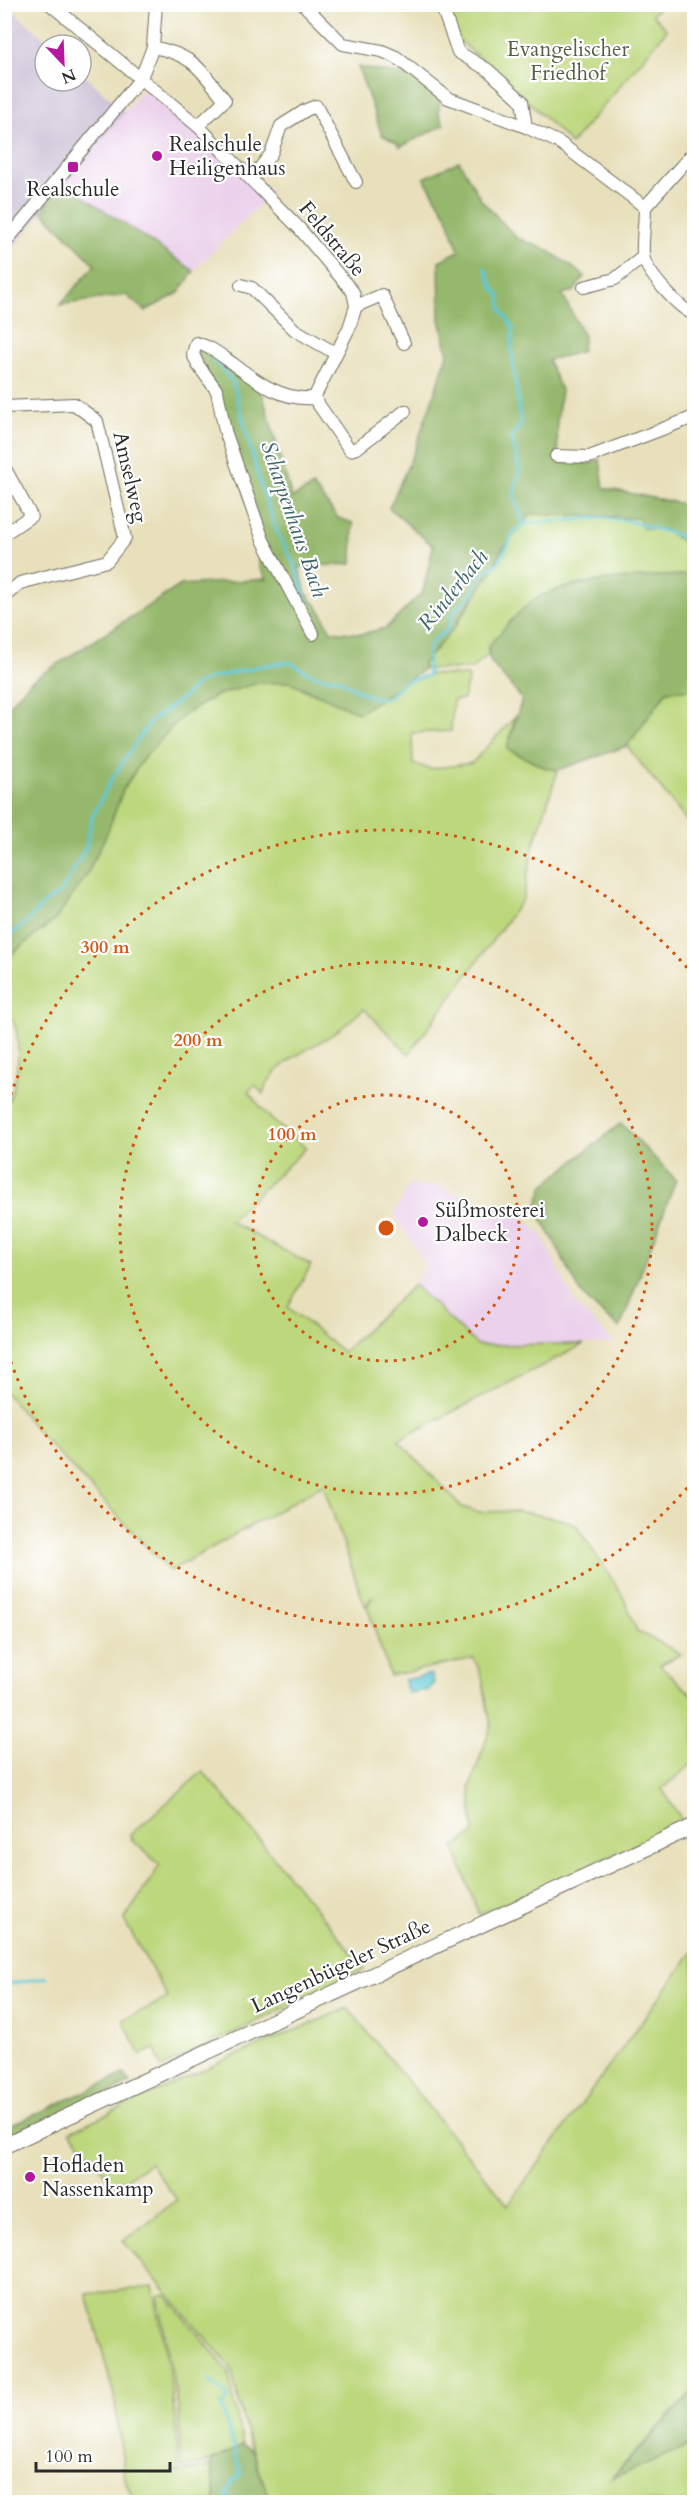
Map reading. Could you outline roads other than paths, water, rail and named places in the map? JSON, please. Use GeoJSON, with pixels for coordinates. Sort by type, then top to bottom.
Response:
{"type":"FeatureCollection","features":[{"type":"Feature","properties":{"kind":"main road","name":"Langenbügeler Straße"},"geometry":{"type":"LineString","coordinates":[[4,2146],[694,1826]]}},
{"type":"Feature","properties":{"kind":"street","name":"Feldstraße"},"geometry":{"type":"LineString","coordinates":[[50,4],[198,126],[252,178],[305,235],[353,292],[356,306],[349,328],[314,398]]}},
{"type":"Feature","properties":{"kind":"street"},"geometry":{"type":"LineString","coordinates":[[4,244],[141,78],[153,47],[156,4]]}},
{"type":"Feature","properties":{"kind":"street"},"geometry":{"type":"LineString","coordinates":[[303,4],[343,44],[382,51],[396,57],[448,98],[526,127],[560,143],[645,207]]}},
{"type":"Feature","properties":{"kind":"street"},"geometry":{"type":"LineString","coordinates":[[441,4],[458,52],[488,70],[522,101],[526,127]]}},
{"type":"Feature","properties":{"kind":"street"},"geometry":{"type":"LineString","coordinates":[[153,47],[178,52],[197,65],[225,100],[198,126]]}},
{"type":"Feature","properties":{"kind":"street"},"geometry":{"type":"LineString","coordinates":[[252,178],[271,154],[281,126],[316,106],[356,182]]}},
{"type":"Feature","properties":{"kind":"street"},"geometry":{"type":"LineString","coordinates":[[694,152],[645,207],[643,257],[664,291],[694,314]]}},
{"type":"Feature","properties":{"kind":"street"},"geometry":{"type":"LineString","coordinates":[[584,287],[615,279],[643,257]]}},
{"type":"Feature","properties":{"kind":"street"},"geometry":{"type":"LineString","coordinates":[[242,285],[252,288],[295,330],[335,353]]}},
{"type":"Feature","properties":{"kind":"street","name":"Feldstraße"},"geometry":{"type":"LineString","coordinates":[[356,306],[382,295],[404,343]]}},
{"type":"Feature","properties":{"kind":"street"},"geometry":{"type":"LineString","coordinates":[[313,634],[263,540],[225,431],[217,391],[198,365],[193,354],[195,344],[207,345],[262,385],[298,399],[314,398],[350,450],[357,448],[405,411]]}},
{"type":"Feature","properties":{"kind":"street","name":"Amselweg"},"geometry":{"type":"LineString","coordinates":[[4,407],[74,404],[97,421],[124,538],[107,561],[20,583],[4,597]]}},
{"type":"Feature","properties":{"kind":"street"},"geometry":{"type":"LineString","coordinates":[[556,456],[590,457],[694,417]]}},
{"type":"Feature","properties":{"kind":"street"},"geometry":{"type":"LineString","coordinates":[[4,467],[31,516],[4,534]]}},
{"type":"Feature","properties":{"kind":"water"},"geometry":{"type":"Polygon","coordinates":[[[431,1674],[434,1682],[429,1690],[408,1693],[404,1680],[431,1674]]]}},
{"type":"Feature","properties":{"kind":"waterway"},"geometry":{"type":"LineString","coordinates":[[485,268],[492,286],[500,296],[501,309],[513,328],[511,347],[521,425],[511,437],[520,474],[515,487],[515,499],[524,524]]}},
{"type":"Feature","properties":{"kind":"waterway","name":"Scharpenhaus Bach"},"geometry":{"type":"LineString","coordinates":[[211,357],[233,382],[261,487],[278,534],[297,570],[311,619]]}},
{"type":"Feature","properties":{"kind":"waterway","name":"Rinderbach"},"geometry":{"type":"LineString","coordinates":[[4,939],[22,926],[46,902],[61,893],[86,847],[92,818],[111,780],[150,722],[185,696],[195,685],[211,678],[266,665],[290,662],[316,676],[339,679],[366,695],[387,699],[405,683],[428,676],[428,653],[433,641],[447,631],[451,615],[473,593],[481,575],[498,564],[515,531],[524,524],[600,518],[628,521],[694,540]]}},
{"type":"Feature","properties":{"kind":"waterway"},"geometry":{"type":"LineString","coordinates":[[4,1985],[47,1977]]}},
{"type":"Feature","properties":{"kind":"waterway"},"geometry":{"type":"LineString","coordinates":[[209,2380],[229,2398],[222,2407],[241,2475],[236,2478],[226,2494],[230,2502]]}},
{"type":"Feature","properties":{"kind":"place","name":"Realschule Heiligenhaus"},"geometry":{"type":"Point","coordinates":[157,156]}},
{"type":"Feature","properties":{"kind":"place","name":"Realschule"},"geometry":{"type":"Point","coordinates":[73,167]}},
{"type":"Feature","properties":{"kind":"place","name":"Süßmosterei Dalbeck"},"geometry":{"type":"Point","coordinates":[423,1222]}},
{"type":"Feature","properties":{"kind":"place","name":"Hofladen Nassenkamp"},"geometry":{"type":"Point","coordinates":[30,2177]}},
{"type":"Feature","properties":{"kind":"park label","name":"Evangelischer Friedhof"},"geometry":{"type":"Point","coordinates":[568,61]}}]}
